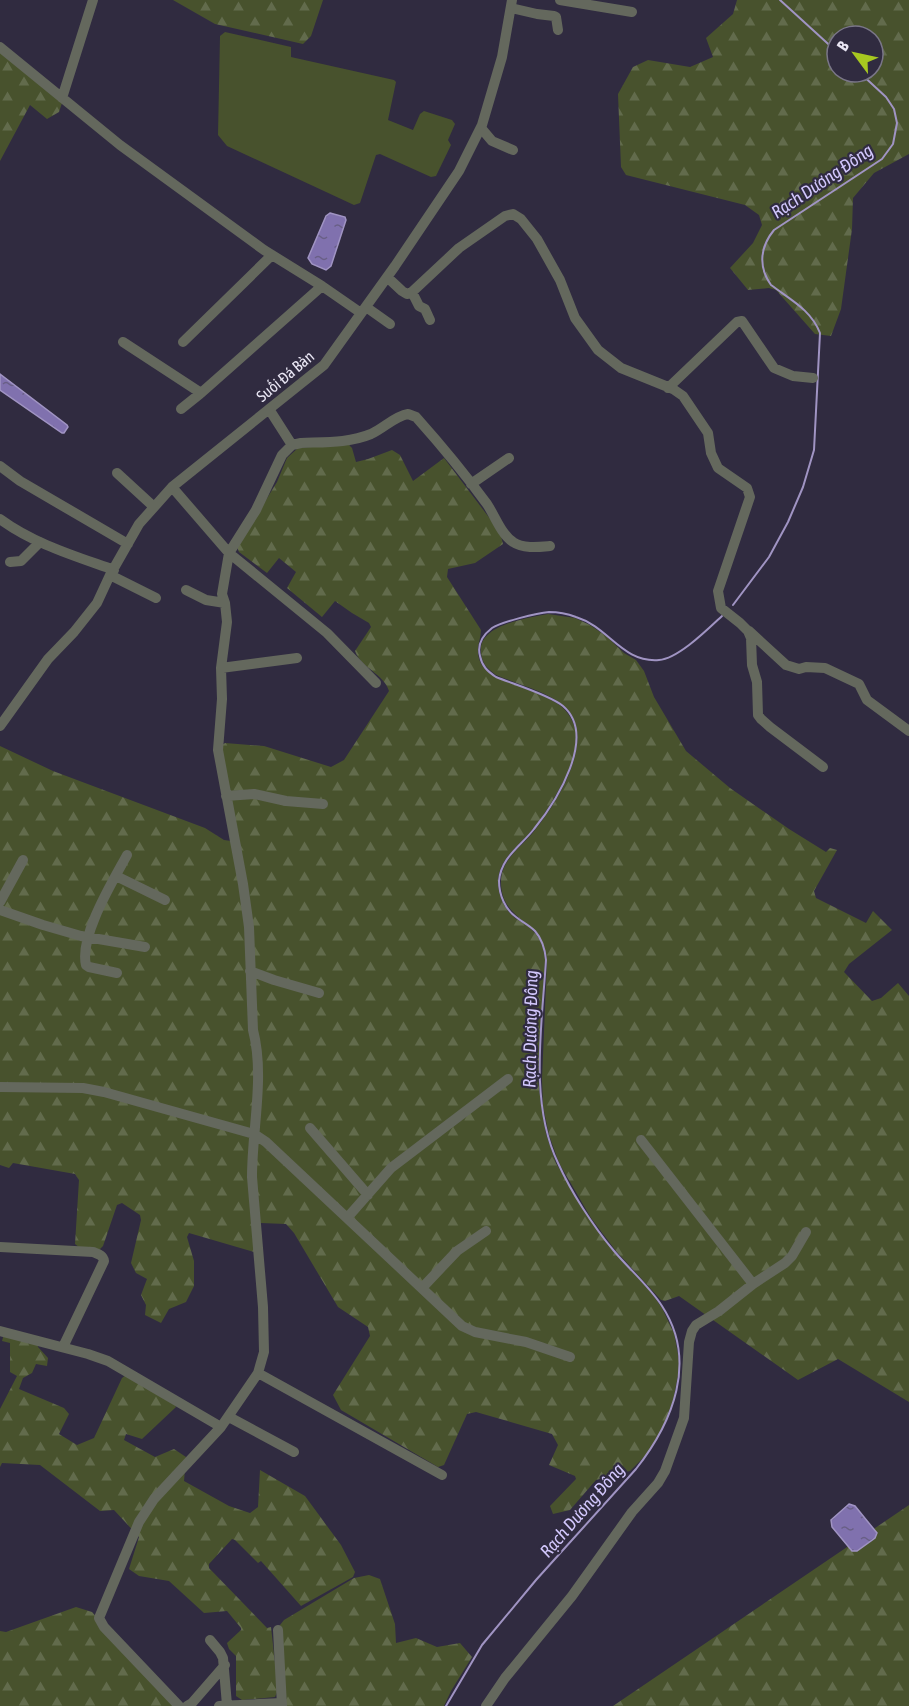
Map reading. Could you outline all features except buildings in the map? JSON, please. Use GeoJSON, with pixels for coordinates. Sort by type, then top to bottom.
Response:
{"type":"FeatureCollection","features":[{"type":"Feature","properties":{"kind":"street"},"geometry":{"type":"LineString","coordinates":[[62,98],[93,0]]}},
{"type":"Feature","properties":{"kind":"street"},"geometry":{"type":"LineString","coordinates":[[560,0],[632,12]]}},
{"type":"Feature","properties":{"kind":"street"},"geometry":{"type":"LineString","coordinates":[[512,4],[537,14],[556,17],[558,30]]}},
{"type":"Feature","properties":{"kind":"street","name":"Suối Đá Bàn"},"geometry":{"type":"LineString","coordinates":[[2,720],[48,659],[97,603],[139,524],[172,487],[324,365],[387,277],[459,171],[481,128],[502,57],[512,4]]}},
{"type":"Feature","properties":{"kind":"street"},"geometry":{"type":"LineString","coordinates":[[0,47],[120,145],[272,255],[390,324]]}},
{"type":"Feature","properties":{"kind":"street"},"geometry":{"type":"LineString","coordinates":[[481,128],[492,141],[513,150]]}},
{"type":"Feature","properties":{"kind":"street"},"geometry":{"type":"LineString","coordinates":[[387,277],[402,291],[407,294],[412,292],[459,248],[505,216],[513,214],[521,219],[537,239],[560,280],[575,318],[598,350],[621,368],[668,387],[683,396],[708,433],[711,453],[718,468],[747,488],[750,497],[718,591],[721,608],[786,665],[799,669],[825,668],[859,684],[867,700],[909,731]]}},
{"type":"Feature","properties":{"kind":"street"},"geometry":{"type":"LineString","coordinates":[[183,342],[272,255]]}},
{"type":"Feature","properties":{"kind":"street"},"geometry":{"type":"LineString","coordinates":[[181,409],[322,286]]}},
{"type":"Feature","properties":{"kind":"street"},"geometry":{"type":"LineString","coordinates":[[412,292],[430,320]]}},
{"type":"Feature","properties":{"kind":"street"},"geometry":{"type":"LineString","coordinates":[[668,387],[731,327],[742,321],[774,368],[793,376],[813,378]]}},
{"type":"Feature","properties":{"kind":"street"},"geometry":{"type":"LineString","coordinates":[[123,342],[201,393]]}},
{"type":"Feature","properties":{"kind":"street"},"geometry":{"type":"LineString","coordinates":[[269,409],[292,445]]}},
{"type":"Feature","properties":{"kind":"street"},"geometry":{"type":"LineString","coordinates":[[179,1706],[104,1627],[99,1618],[145,1512],[154,1499],[229,1417],[258,1373],[264,1352],[252,1177],[258,1064],[253,1030],[249,927],[218,750],[222,699],[221,668],[227,622],[222,594],[230,553],[256,510],[282,455],[292,445],[357,439],[378,431],[400,416],[408,414],[416,417],[442,447],[489,506],[515,544],[550,546]]}},
{"type":"Feature","properties":{"kind":"street"},"geometry":{"type":"LineString","coordinates":[[471,484],[509,458]]}},
{"type":"Feature","properties":{"kind":"street"},"geometry":{"type":"LineString","coordinates":[[0,466],[20,481],[128,544]]}},
{"type":"Feature","properties":{"kind":"street"},"geometry":{"type":"LineString","coordinates":[[117,473],[154,507]]}},
{"type":"Feature","properties":{"kind":"street"},"geometry":{"type":"LineString","coordinates":[[172,487],[230,553],[327,633],[376,683]]}},
{"type":"Feature","properties":{"kind":"street"},"geometry":{"type":"LineString","coordinates":[[0,519],[14,529],[112,573],[156,598]]}},
{"type":"Feature","properties":{"kind":"street"},"geometry":{"type":"LineString","coordinates":[[10,562],[21,561],[40,542]]}},
{"type":"Feature","properties":{"kind":"street"},"geometry":{"type":"LineString","coordinates":[[186,590],[206,600],[225,603]]}},
{"type":"Feature","properties":{"kind":"street"},"geometry":{"type":"LineString","coordinates":[[748,631],[751,638],[752,665],[757,682],[759,715],[770,727],[823,767]]}},
{"type":"Feature","properties":{"kind":"street"},"geometry":{"type":"LineString","coordinates":[[221,668],[297,658]]}},
{"type":"Feature","properties":{"kind":"street"},"geometry":{"type":"LineString","coordinates":[[226,796],[254,794],[286,801],[323,804]]}},
{"type":"Feature","properties":{"kind":"street"},"geometry":{"type":"LineString","coordinates":[[117,973],[90,967],[86,965],[84,959],[94,919],[127,855]]}},
{"type":"Feature","properties":{"kind":"street"},"geometry":{"type":"LineString","coordinates":[[0,902],[23,860]]}},
{"type":"Feature","properties":{"kind":"street"},"geometry":{"type":"LineString","coordinates":[[116,876],[165,900]]}},
{"type":"Feature","properties":{"kind":"street"},"geometry":{"type":"LineString","coordinates":[[0,909],[43,925],[88,937],[145,947]]}},
{"type":"Feature","properties":{"kind":"street"},"geometry":{"type":"LineString","coordinates":[[250,971],[319,993]]}},
{"type":"Feature","properties":{"kind":"street"},"geometry":{"type":"LineString","coordinates":[[347,1218],[391,1168],[508,1079]]}},
{"type":"Feature","properties":{"kind":"street"},"geometry":{"type":"LineString","coordinates":[[0,1088],[83,1088],[254,1134],[467,1329],[526,1342],[570,1357]]}},
{"type":"Feature","properties":{"kind":"street"},"geometry":{"type":"LineString","coordinates":[[310,1128],[368,1195]]}},
{"type":"Feature","properties":{"kind":"street"},"geometry":{"type":"LineString","coordinates":[[640,1140],[753,1284]]}},
{"type":"Feature","properties":{"kind":"street"},"geometry":{"type":"LineString","coordinates":[[422,1288],[457,1251],[486,1231]]}},
{"type":"Feature","properties":{"kind":"street"},"geometry":{"type":"LineString","coordinates":[[486,1706],[665,1471],[684,1418],[689,1342],[696,1325],[785,1263],[792,1256],[806,1232]]}},
{"type":"Feature","properties":{"kind":"street"},"geometry":{"type":"LineString","coordinates":[[0,1247],[93,1252],[100,1254],[104,1259],[63,1347]]}},
{"type":"Feature","properties":{"kind":"street"},"geometry":{"type":"LineString","coordinates":[[0,1330],[108,1361],[221,1427]]}},
{"type":"Feature","properties":{"kind":"street"},"geometry":{"type":"LineString","coordinates":[[258,1373],[442,1475]]}},
{"type":"Feature","properties":{"kind":"street"},"geometry":{"type":"LineString","coordinates":[[229,1417],[294,1452]]}},
{"type":"Feature","properties":{"kind":"street"},"geometry":{"type":"LineString","coordinates":[[210,1640],[220,1653],[225,1665],[223,1705],[282,1704],[278,1630]]}},
{"type":"Feature","properties":{"kind":"street"},"geometry":{"type":"LineString","coordinates":[[188,1706],[225,1665]]}},
{"type":"Feature","properties":{"kind":"green space"},"geometry":{"type":"Polygon","coordinates":[[[173,0],[323,0],[311,36],[303,44],[215,24],[173,0]]]}},
{"type":"Feature","properties":{"kind":"green space"},"geometry":{"type":"Polygon","coordinates":[[[737,0],[909,0],[909,154],[874,173],[853,198],[852,229],[841,309],[831,336],[815,334],[776,290],[769,288],[748,290],[730,268],[753,243],[762,225],[759,215],[745,205],[626,175],[621,167],[618,94],[633,67],[648,60],[690,67],[713,57],[706,38],[733,14],[737,0]]]}},
{"type":"Feature","properties":{"kind":"green space"},"geometry":{"type":"Polygon","coordinates":[[[225,32],[291,47],[291,57],[394,80],[396,82],[388,120],[413,130],[420,114],[424,111],[452,120],[455,124],[448,140],[451,145],[436,176],[431,177],[380,154],[376,155],[360,203],[354,205],[227,146],[218,135],[220,36],[225,32]]]}},
{"type":"Feature","properties":{"kind":"green space"},"geometry":{"type":"Polygon","coordinates":[[[0,51],[62,103],[59,112],[47,119],[30,105],[0,161],[0,51]]]}},
{"type":"Feature","properties":{"kind":"green space"},"geometry":{"type":"Polygon","coordinates":[[[348,444],[352,448],[356,462],[392,450],[400,455],[413,481],[444,458],[500,532],[503,544],[475,563],[448,569],[447,577],[481,630],[478,649],[480,662],[495,677],[540,695],[562,707],[570,717],[577,739],[573,760],[554,799],[528,835],[502,865],[498,881],[499,891],[508,910],[536,934],[544,952],[538,1078],[546,1134],[556,1163],[588,1217],[613,1251],[651,1292],[662,1308],[674,1333],[680,1365],[673,1401],[651,1449],[630,1471],[596,1480],[570,1510],[553,1514],[550,1506],[576,1479],[575,1476],[549,1465],[558,1445],[552,1434],[476,1412],[467,1414],[444,1465],[438,1467],[341,1410],[333,1395],[370,1336],[368,1327],[338,1307],[294,1233],[286,1224],[261,1223],[254,1252],[189,1233],[187,1237],[194,1261],[194,1286],[186,1302],[169,1309],[161,1323],[145,1315],[146,1305],[141,1295],[147,1279],[136,1273],[131,1263],[141,1220],[140,1215],[122,1203],[117,1205],[103,1246],[99,1250],[80,1248],[75,1244],[79,1180],[75,1174],[13,1163],[9,1168],[0,1165],[0,746],[53,771],[205,828],[224,840],[238,842],[221,746],[225,743],[264,746],[331,767],[344,760],[389,691],[355,651],[371,627],[369,623],[335,601],[322,617],[287,588],[296,572],[279,558],[267,573],[239,552],[237,547],[277,482],[287,458],[298,448],[348,444]]]}},
{"type":"Feature","properties":{"kind":"green space"},"geometry":{"type":"Polygon","coordinates":[[[548,614],[575,618],[590,625],[636,660],[644,671],[654,697],[686,751],[730,788],[789,829],[826,852],[830,848],[837,850],[814,891],[816,898],[866,923],[873,911],[892,930],[849,964],[844,972],[872,1001],[881,998],[898,983],[909,996],[909,1402],[838,1359],[798,1380],[679,1296],[665,1301],[661,1300],[616,1251],[591,1218],[559,1163],[549,1135],[543,1106],[547,961],[539,936],[508,906],[501,882],[508,860],[544,818],[563,786],[576,751],[577,733],[573,718],[557,700],[496,675],[486,666],[481,653],[482,643],[495,629],[506,624],[548,614]]]}},
{"type":"Feature","properties":{"kind":"green space"},"geometry":{"type":"Polygon","coordinates":[[[4,1334],[37,1342],[38,1347],[48,1358],[47,1366],[36,1364],[32,1373],[23,1378],[19,1389],[64,1408],[69,1414],[59,1434],[77,1445],[94,1438],[122,1378],[126,1375],[172,1400],[176,1407],[142,1439],[126,1434],[124,1440],[155,1457],[174,1449],[186,1457],[184,1481],[229,1506],[250,1513],[258,1507],[260,1470],[305,1496],[341,1545],[355,1572],[353,1577],[301,1606],[261,1561],[258,1563],[235,1540],[232,1539],[209,1564],[209,1568],[267,1628],[271,1627],[278,1690],[275,1697],[242,1700],[236,1696],[236,1656],[227,1643],[241,1628],[227,1611],[204,1613],[169,1581],[139,1576],[129,1569],[139,1537],[114,1510],[100,1511],[40,1465],[2,1463],[0,1467],[0,1409],[17,1376],[10,1372],[10,1343],[2,1341],[4,1334]]]}},
{"type":"Feature","properties":{"kind":"green space"},"geometry":{"type":"Polygon","coordinates":[[[909,1505],[909,1706],[613,1706],[909,1505]]]}},
{"type":"Feature","properties":{"kind":"green space"},"geometry":{"type":"Polygon","coordinates":[[[369,1575],[380,1579],[395,1624],[396,1643],[416,1638],[437,1647],[460,1643],[472,1657],[444,1706],[285,1706],[280,1625],[284,1620],[354,1578],[369,1575]]]}},
{"type":"Feature","properties":{"kind":"green space"},"geometry":{"type":"Polygon","coordinates":[[[76,1607],[92,1612],[177,1706],[0,1706],[0,1631],[6,1632],[76,1607]]]}},
{"type":"Feature","properties":{"kind":"water"},"geometry":{"type":"Polygon","coordinates":[[[330,213],[345,217],[346,220],[331,266],[326,270],[312,264],[308,258],[326,216],[330,213]]]}},
{"type":"Feature","properties":{"kind":"water"},"geometry":{"type":"Polygon","coordinates":[[[0,374],[67,425],[64,433],[0,390],[0,374]]]}},
{"type":"Feature","properties":{"kind":"water"},"geometry":{"type":"Polygon","coordinates":[[[849,1504],[855,1506],[877,1533],[875,1538],[857,1551],[852,1551],[832,1527],[831,1520],[849,1504]]]}},
{"type":"Feature","properties":{"kind":"waterway","name":"Rạch Dương Đông"},"geometry":{"type":"LineString","coordinates":[[780,0],[825,41]]}},
{"type":"Feature","properties":{"kind":"waterway","name":"Rạch Dương Đông"},"geometry":{"type":"LineString","coordinates":[[733,605],[769,557],[788,522],[803,487],[814,450],[820,333],[806,312],[771,285],[764,271],[763,250],[774,230],[882,159],[893,144],[897,123],[894,109],[886,97],[872,84]]}},
{"type":"Feature","properties":{"kind":"waterway","name":"Rạch Dương Đông"},"geometry":{"type":"LineString","coordinates":[[446,1706],[482,1645],[536,1580],[636,1469],[649,1451],[670,1411],[679,1369],[678,1348],[673,1327],[662,1306],[590,1220],[563,1174],[549,1140],[540,1090],[540,1037],[545,952],[537,934],[509,910],[500,891],[499,881],[503,865],[553,803],[570,769],[575,751],[576,734],[573,719],[557,702],[490,673],[481,660],[480,644],[492,628],[528,616],[555,612],[588,622],[635,656],[659,660],[675,655],[684,649],[722,616]]}}]}
